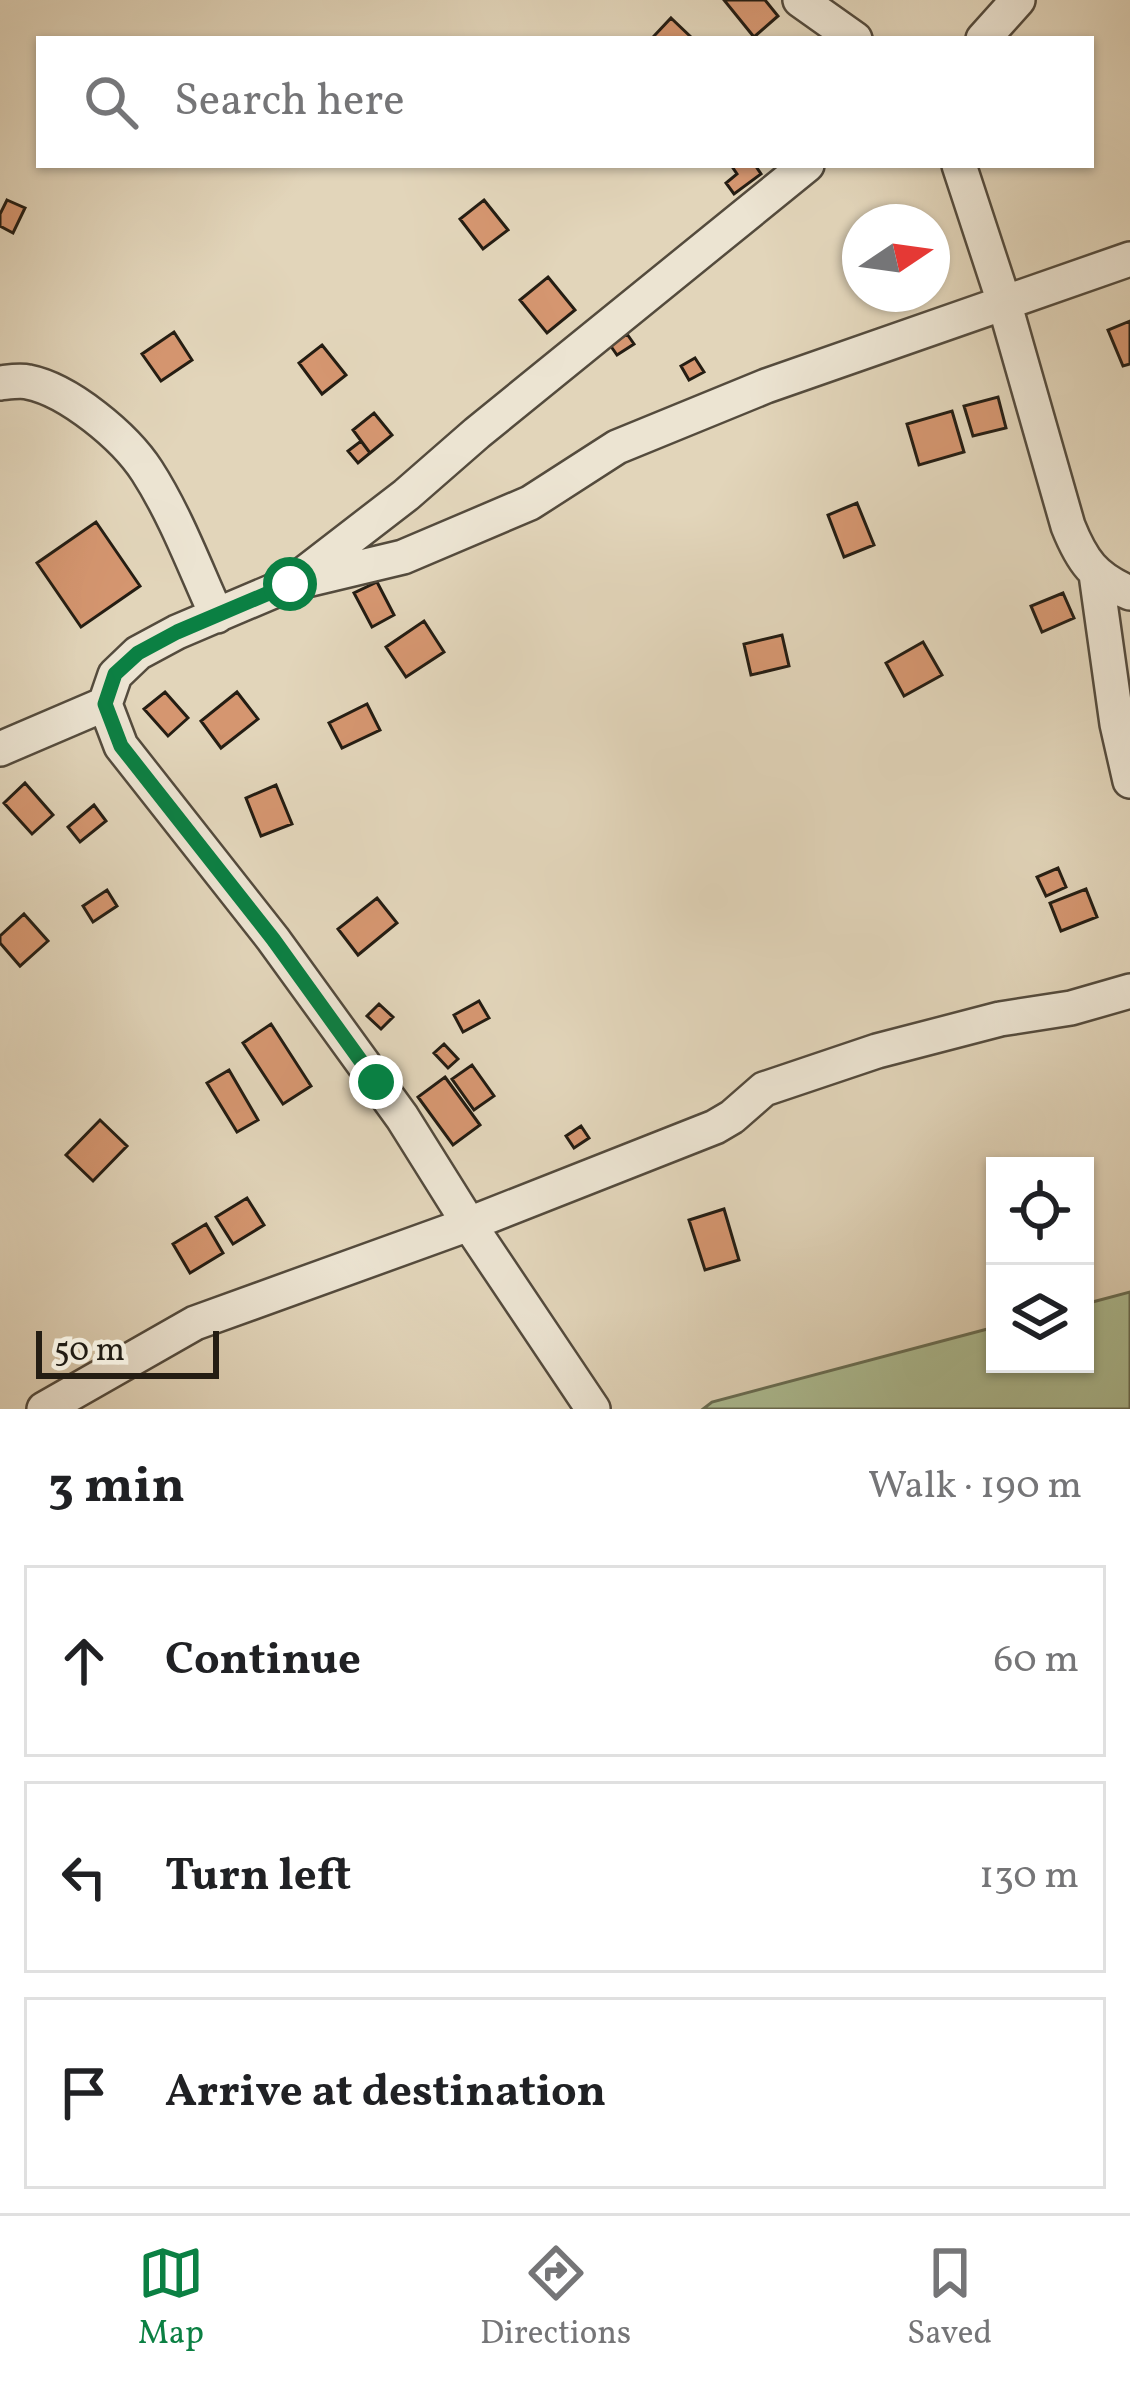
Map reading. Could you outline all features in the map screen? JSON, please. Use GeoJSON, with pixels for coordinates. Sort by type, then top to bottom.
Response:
{"type":"FeatureCollection","features":[{"type":"Feature","properties":{"kind":"street"},"geometry":{"type":"LineString","coordinates":[[800,0],[851,36]]}},
{"type":"Feature","properties":{"kind":"street"},"geometry":{"type":"LineString","coordinates":[[985,36],[1018,0]]}},
{"type":"Feature","properties":{"kind":"street"},"geometry":{"type":"LineString","coordinates":[[290,584],[406,495],[803,168]]}},
{"type":"Feature","properties":{"kind":"street"},"geometry":{"type":"LineString","coordinates":[[960,168],[1068,526],[1081,558],[1096,574],[1130,592]]}},
{"type":"Feature","properties":{"kind":"street"},"geometry":{"type":"LineString","coordinates":[[593,1409],[402,1118],[273,939],[121,746],[105,704],[115,674],[138,653],[177,632],[290,584],[403,557],[530,503],[617,447],[766,386],[1130,260]]}},
{"type":"Feature","properties":{"kind":"street"},"geometry":{"type":"LineString","coordinates":[[0,383],[26,381],[63,394],[110,430],[146,469],[217,616]]}},
{"type":"Feature","properties":{"kind":"street"},"geometry":{"type":"LineString","coordinates":[[1096,574],[1130,781]]}},
{"type":"Feature","properties":{"kind":"street"},"geometry":{"type":"LineString","coordinates":[[0,749],[105,704]]}},
{"type":"Feature","properties":{"kind":"street"},"geometry":{"type":"LineString","coordinates":[[44,1409],[195,1323],[469,1224],[716,1127],[754,1095],[783,1082],[1000,1018],[1071,1008],[1130,991]]}},
{"type":"Feature","properties":{"kind":"green space"},"geometry":{"type":"Polygon","coordinates":[[[1130,1292],[1130,1409],[703,1409],[712,1402],[986,1329],[986,1373],[1094,1373],[1094,1302],[1130,1292]]]}},
{"type":"Feature","properties":{"kind":"building"},"geometry":{"type":"Polygon","coordinates":[[[724,0],[765,0],[778,16],[753,36],[724,0]]]}},
{"type":"Feature","properties":{"kind":"building"},"geometry":{"type":"Polygon","coordinates":[[[671,18],[690,36],[654,36],[671,18]]]}},
{"type":"Feature","properties":{"kind":"building"},"geometry":{"type":"Polygon","coordinates":[[[733,168],[757,168],[761,174],[734,194],[726,183],[737,174],[733,168]]]}},
{"type":"Feature","properties":{"kind":"building"},"geometry":{"type":"Polygon","coordinates":[[[7,200],[25,208],[13,233],[0,226],[7,200]]]}},
{"type":"Feature","properties":{"kind":"building"},"geometry":{"type":"Polygon","coordinates":[[[484,200],[508,230],[483,249],[460,219],[484,200]]]}},
{"type":"Feature","properties":{"kind":"building"},"geometry":{"type":"Polygon","coordinates":[[[548,277],[575,310],[547,333],[520,300],[548,277]]]}},
{"type":"Feature","properties":{"kind":"building"},"geometry":{"type":"Polygon","coordinates":[[[1130,321],[1130,364],[1123,366],[1108,330],[1130,321]]]}},
{"type":"Feature","properties":{"kind":"building"},"geometry":{"type":"Polygon","coordinates":[[[174,332],[192,360],[161,381],[142,354],[174,332]]]}},
{"type":"Feature","properties":{"kind":"building"},"geometry":{"type":"Polygon","coordinates":[[[627,334],[634,344],[617,355],[610,345],[627,334]]]}},
{"type":"Feature","properties":{"kind":"building"},"geometry":{"type":"Polygon","coordinates":[[[322,345],[346,375],[322,394],[299,363],[322,345]]]}},
{"type":"Feature","properties":{"kind":"building"},"geometry":{"type":"Polygon","coordinates":[[[695,358],[704,372],[689,380],[681,366],[695,358]]]}},
{"type":"Feature","properties":{"kind":"building"},"geometry":{"type":"Polygon","coordinates":[[[998,397],[1006,428],[973,436],[964,406],[998,397]]]}},
{"type":"Feature","properties":{"kind":"building"},"geometry":{"type":"Polygon","coordinates":[[[952,411],[964,452],[919,465],[907,424],[952,411]]]}},
{"type":"Feature","properties":{"kind":"building"},"geometry":{"type":"Polygon","coordinates":[[[374,413],[392,435],[370,453],[353,430],[374,413]]]}},
{"type":"Feature","properties":{"kind":"building"},"geometry":{"type":"Polygon","coordinates":[[[361,441],[370,453],[358,463],[348,451],[361,441]]]}},
{"type":"Feature","properties":{"kind":"building"},"geometry":{"type":"Polygon","coordinates":[[[857,503],[874,545],[844,557],[828,515],[857,503]]]}},
{"type":"Feature","properties":{"kind":"building"},"geometry":{"type":"Polygon","coordinates":[[[96,522],[140,586],[81,627],[37,563],[96,522]]]}},
{"type":"Feature","properties":{"kind":"building"},"geometry":{"type":"Polygon","coordinates":[[[377,582],[394,615],[372,627],[354,593],[377,582]]]}},
{"type":"Feature","properties":{"kind":"building"},"geometry":{"type":"Polygon","coordinates":[[[1063,593],[1074,618],[1042,632],[1031,606],[1063,593]]]}},
{"type":"Feature","properties":{"kind":"building"},"geometry":{"type":"Polygon","coordinates":[[[424,621],[444,652],[406,677],[386,647],[424,621]]]}},
{"type":"Feature","properties":{"kind":"building"},"geometry":{"type":"Polygon","coordinates":[[[782,635],[789,666],[751,675],[744,644],[782,635]]]}},
{"type":"Feature","properties":{"kind":"building"},"geometry":{"type":"Polygon","coordinates":[[[923,642],[942,675],[904,696],[886,663],[923,642]]]}},
{"type":"Feature","properties":{"kind":"building"},"geometry":{"type":"Polygon","coordinates":[[[165,692],[188,718],[168,736],[144,709],[165,692]]]}},
{"type":"Feature","properties":{"kind":"building"},"geometry":{"type":"Polygon","coordinates":[[[237,692],[258,719],[221,748],[201,721],[237,692]]]}},
{"type":"Feature","properties":{"kind":"building"},"geometry":{"type":"Polygon","coordinates":[[[367,704],[380,730],[342,748],[329,723],[367,704]]]}},
{"type":"Feature","properties":{"kind":"building"},"geometry":{"type":"Polygon","coordinates":[[[25,783],[53,815],[32,834],[4,803],[25,783]]]}},
{"type":"Feature","properties":{"kind":"building"},"geometry":{"type":"Polygon","coordinates":[[[276,785],[292,824],[261,836],[246,798],[276,785]]]}},
{"type":"Feature","properties":{"kind":"building"},"geometry":{"type":"Polygon","coordinates":[[[94,805],[106,821],[80,842],[68,827],[94,805]]]}},
{"type":"Feature","properties":{"kind":"building"},"geometry":{"type":"Polygon","coordinates":[[[1058,868],[1066,887],[1046,896],[1037,877],[1058,868]]]}},
{"type":"Feature","properties":{"kind":"building"},"geometry":{"type":"Polygon","coordinates":[[[1086,889],[1097,917],[1061,931],[1050,903],[1086,889]]]}},
{"type":"Feature","properties":{"kind":"building"},"geometry":{"type":"Polygon","coordinates":[[[107,890],[117,906],[93,922],[83,906],[107,890]]]}},
{"type":"Feature","properties":{"kind":"building"},"geometry":{"type":"Polygon","coordinates":[[[377,898],[397,923],[358,955],[338,929],[377,898]]]}},
{"type":"Feature","properties":{"kind":"building"},"geometry":{"type":"Polygon","coordinates":[[[24,914],[48,941],[20,966],[0,943],[0,936],[24,914]]]}},
{"type":"Feature","properties":{"kind":"building"},"geometry":{"type":"Polygon","coordinates":[[[479,1001],[489,1018],[463,1032],[454,1015],[479,1001]]]}},
{"type":"Feature","properties":{"kind":"building"},"geometry":{"type":"Polygon","coordinates":[[[379,1004],[393,1017],[381,1029],[367,1016],[379,1004]]]}},
{"type":"Feature","properties":{"kind":"building"},"geometry":{"type":"Polygon","coordinates":[[[271,1024],[311,1086],[283,1104],[243,1043],[271,1024]]]}},
{"type":"Feature","properties":{"kind":"building"},"geometry":{"type":"Polygon","coordinates":[[[444,1044],[458,1059],[448,1068],[434,1053],[444,1044]]]}},
{"type":"Feature","properties":{"kind":"building"},"geometry":{"type":"Polygon","coordinates":[[[472,1065],[494,1096],[474,1110],[452,1079],[472,1065]]]}},
{"type":"Feature","properties":{"kind":"building"},"geometry":{"type":"Polygon","coordinates":[[[229,1070],[258,1120],[237,1132],[207,1083],[229,1070]]]}},
{"type":"Feature","properties":{"kind":"building"},"geometry":{"type":"Polygon","coordinates":[[[445,1077],[480,1125],[453,1145],[418,1097],[445,1077]]]}},
{"type":"Feature","properties":{"kind":"building"},"geometry":{"type":"Polygon","coordinates":[[[100,1120],[127,1146],[93,1181],[66,1155],[100,1120]]]}},
{"type":"Feature","properties":{"kind":"building"},"geometry":{"type":"Polygon","coordinates":[[[581,1126],[589,1138],[574,1148],[566,1136],[581,1126]]]}},
{"type":"Feature","properties":{"kind":"building"},"geometry":{"type":"Polygon","coordinates":[[[247,1198],[264,1225],[233,1244],[216,1217],[247,1198]]]}},
{"type":"Feature","properties":{"kind":"building"},"geometry":{"type":"Polygon","coordinates":[[[724,1209],[739,1260],[705,1270],[689,1220],[724,1209]]]}},
{"type":"Feature","properties":{"kind":"building"},"geometry":{"type":"Polygon","coordinates":[[[206,1224],[223,1253],[190,1273],[173,1244],[206,1224]]]}},
{"type":"Feature","properties":{"kind":"route"},"geometry":{"type":"LineString","coordinates":[[290,584],[138,653],[115,674],[105,704],[121,746],[273,939],[376,1082]]}}]}
